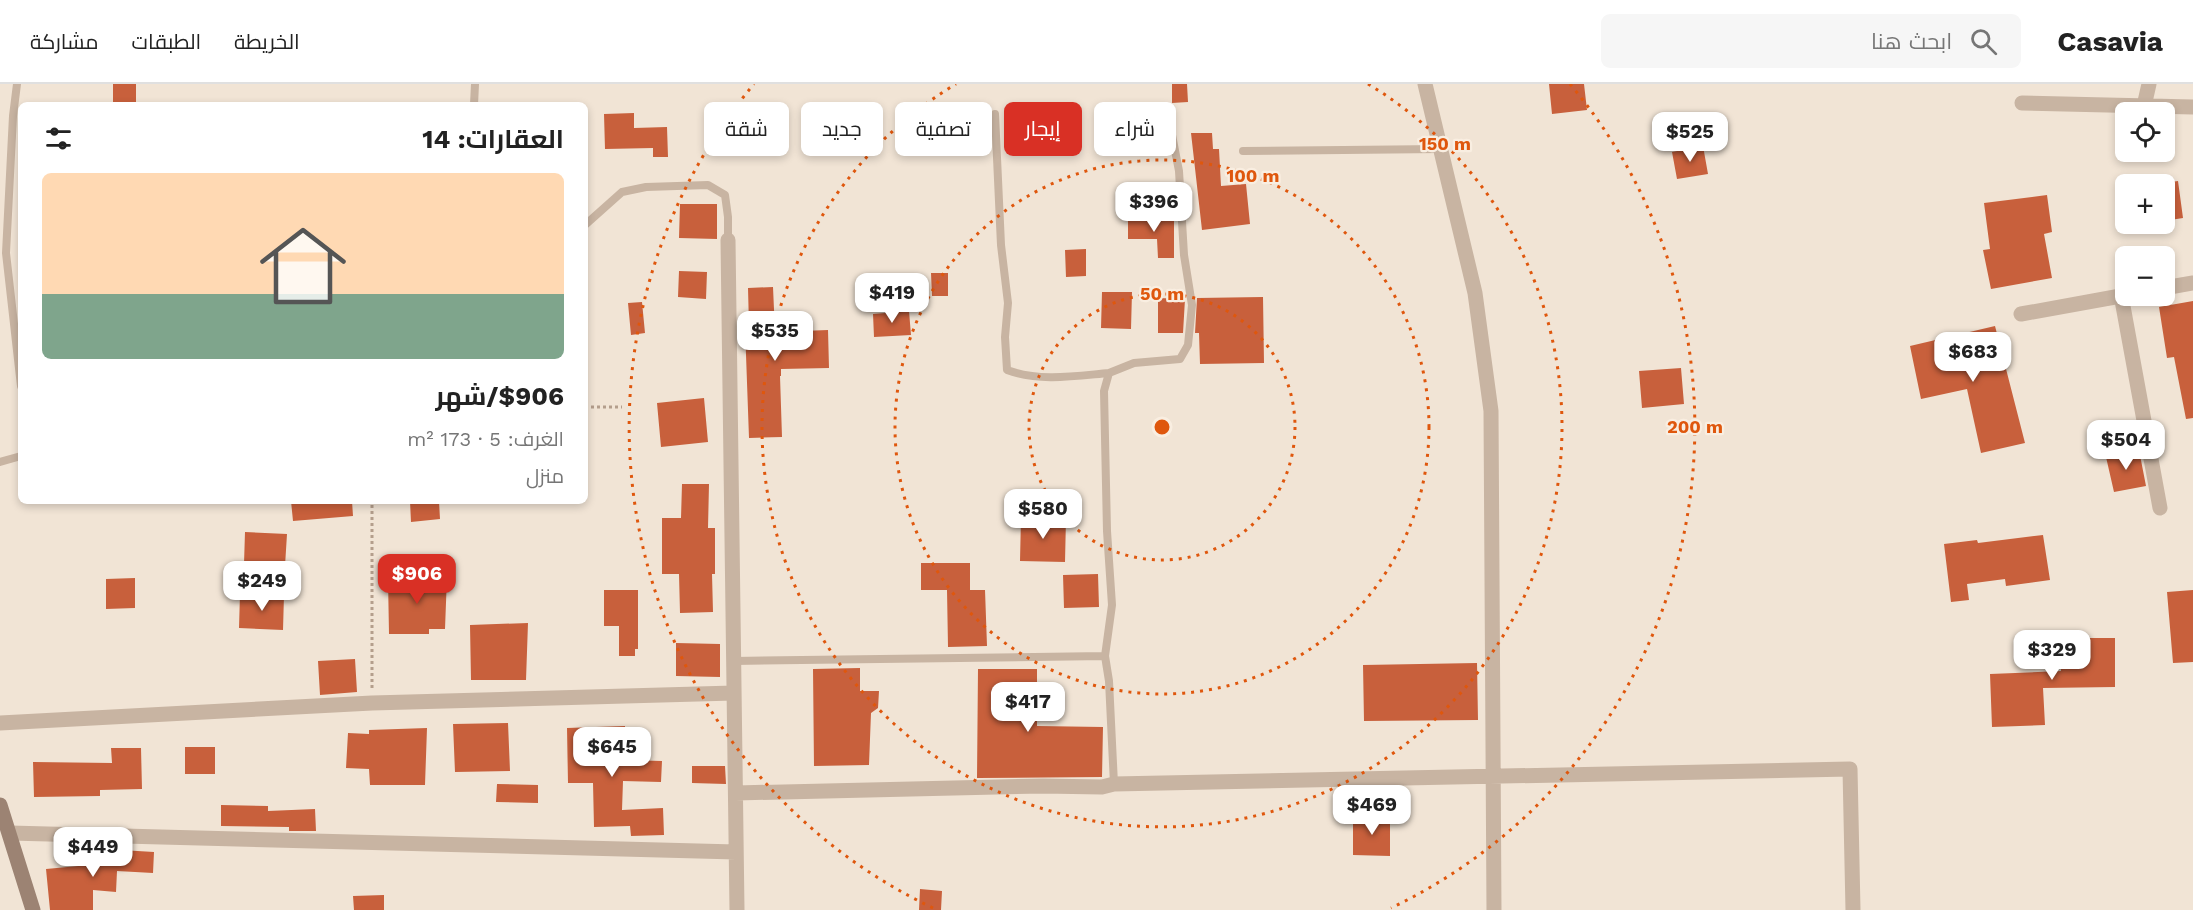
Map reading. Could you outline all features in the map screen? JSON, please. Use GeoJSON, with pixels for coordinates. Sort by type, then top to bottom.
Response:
{"type":"FeatureCollection","features":[{"type":"Feature","properties":{"kind":"street"},"geometry":{"type":"LineString","coordinates":[[1425,84],[1475,293],[1491,411],[1494,910]]}},
{"type":"Feature","properties":{"kind":"street"},"geometry":{"type":"LineString","coordinates":[[2145,102],[2149,84]]}},
{"type":"Feature","properties":{"kind":"street"},"geometry":{"type":"LineString","coordinates":[[2022,103],[2115,105]]}},
{"type":"Feature","properties":{"kind":"street"},"geometry":{"type":"LineString","coordinates":[[2175,107],[2193,107]]}},
{"type":"Feature","properties":{"kind":"street"},"geometry":{"type":"LineString","coordinates":[[728,240],[737,910]]}},
{"type":"Feature","properties":{"kind":"street"},"geometry":{"type":"LineString","coordinates":[[2175,286],[2193,282]]}},
{"type":"Feature","properties":{"kind":"street"},"geometry":{"type":"LineString","coordinates":[[2021,314],[2115,296]]}},
{"type":"Feature","properties":{"kind":"street"},"geometry":{"type":"LineString","coordinates":[[2125,306],[2160,508]]}},
{"type":"Feature","properties":{"kind":"street"},"geometry":{"type":"LineString","coordinates":[[0,723],[372,703],[734,693]]}},
{"type":"Feature","properties":{"kind":"street"},"geometry":{"type":"LineString","coordinates":[[736,793],[1043,786],[1102,787],[1114,784],[1850,769],[1853,910]]}},
{"type":"Feature","properties":{"kind":"street"},"geometry":{"type":"LineString","coordinates":[[0,805],[33,910]]}},
{"type":"Feature","properties":{"kind":"street"},"geometry":{"type":"LineString","coordinates":[[6,827],[736,852]]}},
{"type":"Feature","properties":{"kind":"lane"},"geometry":{"type":"LineString","coordinates":[[16,84],[6,254],[18,360]]}},
{"type":"Feature","properties":{"kind":"lane"},"geometry":{"type":"LineString","coordinates":[[474,102],[475,84]]}},
{"type":"Feature","properties":{"kind":"lane"},"geometry":{"type":"LineString","coordinates":[[996,114],[1001,246],[1008,303],[1005,337],[1006,370],[1025,376],[1065,377],[1109,373],[1134,363],[1180,359],[1188,345],[1192,305],[1184,255],[1176,156]]}},
{"type":"Feature","properties":{"kind":"lane"},"geometry":{"type":"LineString","coordinates":[[1243,151],[1441,149]]}},
{"type":"Feature","properties":{"kind":"lane"},"geometry":{"type":"LineString","coordinates":[[588,222],[622,192],[646,187],[708,185],[725,195],[728,240]]}},
{"type":"Feature","properties":{"kind":"lane"},"geometry":{"type":"LineString","coordinates":[[1109,373],[1104,391],[1107,531],[1112,605],[1105,656],[1109,681],[1114,784]]}},
{"type":"Feature","properties":{"kind":"lane"},"geometry":{"type":"LineString","coordinates":[[0,462],[18,457]]}},
{"type":"Feature","properties":{"kind":"lane"},"geometry":{"type":"LineString","coordinates":[[734,660],[1105,656]]}},
{"type":"Feature","properties":{"kind":"path"},"geometry":{"type":"LineString","coordinates":[[588,408],[622,407]]}},
{"type":"Feature","properties":{"kind":"path"},"geometry":{"type":"LineString","coordinates":[[372,504],[372,703]]}},
{"type":"Feature","properties":{"kind":"building"},"geometry":{"type":"Polygon","coordinates":[[[113,84],[136,84],[136,102],[113,102],[113,84]]]}},
{"type":"Feature","properties":{"kind":"building"},"geometry":{"type":"Polygon","coordinates":[[[1172,84],[1187,84],[1188,102],[1172,102],[1172,84]]]}},
{"type":"Feature","properties":{"kind":"building"},"geometry":{"type":"Polygon","coordinates":[[[1549,84],[1584,84],[1587,110],[1552,114],[1549,84]]]}},
{"type":"Feature","properties":{"kind":"building"},"geometry":{"type":"Polygon","coordinates":[[[634,113],[634,128],[667,127],[668,157],[653,157],[653,148],[605,149],[604,114],[634,113]]]}},
{"type":"Feature","properties":{"kind":"building"},"geometry":{"type":"Polygon","coordinates":[[[1191,133],[1212,133],[1213,149],[1219,149],[1221,186],[1246,184],[1250,224],[1202,230],[1191,133]]]}},
{"type":"Feature","properties":{"kind":"building"},"geometry":{"type":"Polygon","coordinates":[[[1703,146],[1708,174],[1677,179],[1672,152],[1703,146]]]}},
{"type":"Feature","properties":{"kind":"building"},"geometry":{"type":"Polygon","coordinates":[[[2175,181],[2178,181],[2183,218],[2175,219],[2175,181]]]}},
{"type":"Feature","properties":{"kind":"building"},"geometry":{"type":"Polygon","coordinates":[[[2047,195],[2052,232],[2044,234],[2052,278],[1991,289],[1983,250],[1990,249],[1984,203],[2047,195]]]}},
{"type":"Feature","properties":{"kind":"building"},"geometry":{"type":"Polygon","coordinates":[[[680,204],[717,204],[717,239],[679,238],[680,204]]]}},
{"type":"Feature","properties":{"kind":"building"},"geometry":{"type":"Polygon","coordinates":[[[1128,217],[1174,217],[1174,258],[1158,258],[1157,239],[1128,239],[1128,217]]]}},
{"type":"Feature","properties":{"kind":"building"},"geometry":{"type":"Polygon","coordinates":[[[1086,249],[1086,276],[1066,277],[1065,250],[1086,249]]]}},
{"type":"Feature","properties":{"kind":"building"},"geometry":{"type":"Polygon","coordinates":[[[679,271],[707,272],[706,299],[678,297],[679,271]]]}},
{"type":"Feature","properties":{"kind":"building"},"geometry":{"type":"Polygon","coordinates":[[[931,273],[948,273],[948,296],[932,296],[931,273]]]}},
{"type":"Feature","properties":{"kind":"building"},"geometry":{"type":"Polygon","coordinates":[[[773,287],[775,332],[828,330],[829,368],[781,369],[782,437],[749,438],[745,327],[749,326],[748,288],[773,287]]]}},
{"type":"Feature","properties":{"kind":"building"},"geometry":{"type":"Polygon","coordinates":[[[1102,292],[1132,292],[1131,329],[1101,328],[1102,292]]]}},
{"type":"Feature","properties":{"kind":"building"},"geometry":{"type":"Polygon","coordinates":[[[1263,297],[1264,363],[1200,364],[1199,333],[1195,333],[1197,298],[1263,297]]]}},
{"type":"Feature","properties":{"kind":"building"},"geometry":{"type":"Polygon","coordinates":[[[1158,298],[1185,299],[1183,333],[1158,333],[1158,298]]]}},
{"type":"Feature","properties":{"kind":"building"},"geometry":{"type":"Polygon","coordinates":[[[2193,301],[2193,418],[2186,419],[2174,357],[2167,358],[2159,307],[2193,301]]]}},
{"type":"Feature","properties":{"kind":"building"},"geometry":{"type":"Polygon","coordinates":[[[642,302],[645,333],[631,335],[628,303],[642,302]]]}},
{"type":"Feature","properties":{"kind":"building"},"geometry":{"type":"Polygon","coordinates":[[[909,311],[911,335],[874,337],[873,314],[909,311]]]}},
{"type":"Feature","properties":{"kind":"building"},"geometry":{"type":"Polygon","coordinates":[[[1995,326],[2025,443],[1981,453],[1967,389],[1921,399],[1910,346],[1995,326]]]}},
{"type":"Feature","properties":{"kind":"building"},"geometry":{"type":"Polygon","coordinates":[[[1681,368],[1684,404],[1642,408],[1639,371],[1681,368]]]}},
{"type":"Feature","properties":{"kind":"building"},"geometry":{"type":"Polygon","coordinates":[[[704,398],[708,442],[661,447],[657,403],[704,398]]]}},
{"type":"Feature","properties":{"kind":"building"},"geometry":{"type":"Polygon","coordinates":[[[2139,450],[2146,486],[2114,492],[2106,457],[2139,450]]]}},
{"type":"Feature","properties":{"kind":"building"},"geometry":{"type":"Polygon","coordinates":[[[682,484],[709,484],[708,528],[715,528],[715,574],[712,574],[713,612],[680,613],[679,574],[662,574],[662,518],[681,518],[682,484]]]}},
{"type":"Feature","properties":{"kind":"building"},"geometry":{"type":"Polygon","coordinates":[[[291,504],[352,504],[353,516],[293,521],[291,504]]]}},
{"type":"Feature","properties":{"kind":"building"},"geometry":{"type":"Polygon","coordinates":[[[410,504],[439,504],[440,519],[411,522],[410,504]]]}},
{"type":"Feature","properties":{"kind":"building"},"geometry":{"type":"Polygon","coordinates":[[[1021,517],[1066,518],[1065,562],[1020,561],[1021,517]]]}},
{"type":"Feature","properties":{"kind":"building"},"geometry":{"type":"Polygon","coordinates":[[[245,532],[287,534],[285,566],[244,564],[245,532]]]}},
{"type":"Feature","properties":{"kind":"building"},"geometry":{"type":"Polygon","coordinates":[[[2043,535],[2050,580],[2006,586],[2005,579],[1967,584],[1969,600],[1951,602],[1944,544],[1977,540],[1978,543],[2043,535]]]}},
{"type":"Feature","properties":{"kind":"building"},"geometry":{"type":"Polygon","coordinates":[[[921,563],[970,563],[970,590],[985,590],[987,646],[948,647],[947,590],[921,590],[921,563]]]}},
{"type":"Feature","properties":{"kind":"building"},"geometry":{"type":"Polygon","coordinates":[[[1098,574],[1099,607],[1064,608],[1063,575],[1098,574]]]}},
{"type":"Feature","properties":{"kind":"building"},"geometry":{"type":"Polygon","coordinates":[[[447,576],[445,629],[429,629],[429,634],[389,634],[388,579],[447,576]]]}},
{"type":"Feature","properties":{"kind":"building"},"geometry":{"type":"Polygon","coordinates":[[[135,578],[135,608],[106,609],[106,579],[135,578]]]}},
{"type":"Feature","properties":{"kind":"building"},"geometry":{"type":"Polygon","coordinates":[[[604,590],[638,590],[638,649],[635,649],[635,656],[619,656],[619,626],[604,626],[604,590]]]}},
{"type":"Feature","properties":{"kind":"building"},"geometry":{"type":"Polygon","coordinates":[[[2193,590],[2193,662],[2173,663],[2167,592],[2193,590]]]}},
{"type":"Feature","properties":{"kind":"building"},"geometry":{"type":"Polygon","coordinates":[[[240,594],[284,595],[283,630],[239,628],[240,594]]]}},
{"type":"Feature","properties":{"kind":"building"},"geometry":{"type":"Polygon","coordinates":[[[528,623],[526,680],[471,680],[470,625],[528,623]]]}},
{"type":"Feature","properties":{"kind":"building"},"geometry":{"type":"Polygon","coordinates":[[[2060,638],[2115,638],[2115,687],[2043,688],[2045,725],[1992,727],[1990,674],[2061,671],[2060,638]]]}},
{"type":"Feature","properties":{"kind":"building"},"geometry":{"type":"Polygon","coordinates":[[[676,643],[720,644],[720,677],[676,676],[676,643]]]}},
{"type":"Feature","properties":{"kind":"building"},"geometry":{"type":"Polygon","coordinates":[[[355,659],[357,692],[320,695],[318,661],[355,659]]]}},
{"type":"Feature","properties":{"kind":"building"},"geometry":{"type":"Polygon","coordinates":[[[1477,663],[1478,720],[1364,721],[1363,665],[1477,663]]]}},
{"type":"Feature","properties":{"kind":"building"},"geometry":{"type":"Polygon","coordinates":[[[860,668],[860,691],[879,691],[878,708],[871,713],[869,765],[814,766],[813,669],[860,668]]]}},
{"type":"Feature","properties":{"kind":"building"},"geometry":{"type":"Polygon","coordinates":[[[978,669],[1037,669],[1037,726],[1103,727],[1102,777],[977,778],[978,669]]]}},
{"type":"Feature","properties":{"kind":"building"},"geometry":{"type":"Polygon","coordinates":[[[508,723],[510,771],[455,772],[453,724],[508,723]]]}},
{"type":"Feature","properties":{"kind":"building"},"geometry":{"type":"Polygon","coordinates":[[[625,726],[624,760],[662,761],[661,782],[623,781],[622,810],[663,808],[664,835],[631,836],[630,826],[594,827],[593,783],[568,783],[567,728],[625,726]]]}},
{"type":"Feature","properties":{"kind":"building"},"geometry":{"type":"Polygon","coordinates":[[[427,728],[425,785],[370,785],[369,769],[346,768],[348,733],[369,734],[369,730],[427,728]]]}},
{"type":"Feature","properties":{"kind":"building"},"geometry":{"type":"Polygon","coordinates":[[[185,747],[215,747],[215,774],[185,774],[185,747]]]}},
{"type":"Feature","properties":{"kind":"building"},"geometry":{"type":"Polygon","coordinates":[[[111,748],[141,748],[142,789],[100,790],[100,796],[34,797],[33,762],[112,763],[111,748]]]}},
{"type":"Feature","properties":{"kind":"building"},"geometry":{"type":"Polygon","coordinates":[[[692,766],[725,766],[726,784],[692,783],[692,766]]]}},
{"type":"Feature","properties":{"kind":"building"},"geometry":{"type":"Polygon","coordinates":[[[497,784],[538,785],[538,803],[496,802],[497,784]]]}},
{"type":"Feature","properties":{"kind":"building"},"geometry":{"type":"Polygon","coordinates":[[[221,805],[268,806],[268,811],[315,809],[316,831],[289,831],[289,827],[221,826],[221,805]]]}},
{"type":"Feature","properties":{"kind":"building"},"geometry":{"type":"Polygon","coordinates":[[[1353,815],[1390,816],[1390,856],[1353,855],[1353,815]]]}},
{"type":"Feature","properties":{"kind":"building"},"geometry":{"type":"Polygon","coordinates":[[[104,849],[154,852],[153,873],[117,871],[116,892],[93,890],[93,910],[50,910],[46,869],[89,865],[90,852],[103,853],[104,849]]]}},
{"type":"Feature","properties":{"kind":"building"},"geometry":{"type":"Polygon","coordinates":[[[920,889],[942,891],[941,910],[919,910],[920,889]]]}},
{"type":"Feature","properties":{"kind":"building"},"geometry":{"type":"Polygon","coordinates":[[[384,895],[384,910],[354,910],[353,896],[384,895]]]}}]}
